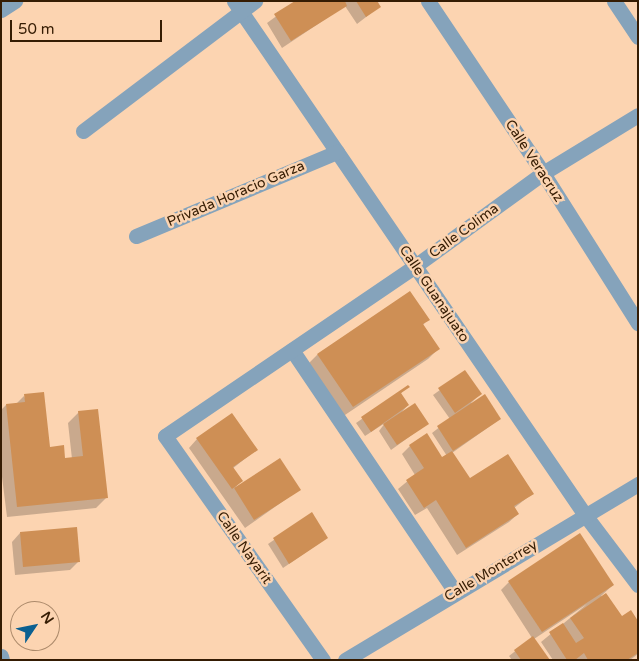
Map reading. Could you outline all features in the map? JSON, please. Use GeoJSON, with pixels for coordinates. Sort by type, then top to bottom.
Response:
{"type":"FeatureCollection","features":[{"type":"Feature","properties":{"kind":"street"},"geometry":{"type":"LineString","coordinates":[[1,10],[15,1]]}},
{"type":"Feature","properties":{"kind":"street"},"geometry":{"type":"LineString","coordinates":[[83,132],[237,6],[255,1]]}},
{"type":"Feature","properties":{"kind":"street","name":"Calle Veracruz"},"geometry":{"type":"LineString","coordinates":[[428,1],[543,173],[638,323]]}},
{"type":"Feature","properties":{"kind":"street"},"geometry":{"type":"LineString","coordinates":[[614,1],[638,37]]}},
{"type":"Feature","properties":{"kind":"street","name":"Calle Guanajuato"},"geometry":{"type":"LineString","coordinates":[[237,6],[585,515],[638,585]]}},
{"type":"Feature","properties":{"kind":"street","name":"Calle Colima"},"geometry":{"type":"LineString","coordinates":[[165,436],[415,266],[543,173],[638,115]]}},
{"type":"Feature","properties":{"kind":"street","name":"Privada Horacio Garza"},"geometry":{"type":"LineString","coordinates":[[136,236],[337,152]]}},
{"type":"Feature","properties":{"kind":"street"},"geometry":{"type":"LineString","coordinates":[[292,350],[455,592]]}},
{"type":"Feature","properties":{"kind":"street","name":"Calle Nayarit"},"geometry":{"type":"LineString","coordinates":[[165,436],[324,660]]}},
{"type":"Feature","properties":{"kind":"street","name":"Calle Monterrey"},"geometry":{"type":"LineString","coordinates":[[345,660],[455,592],[638,484]]}},
{"type":"Feature","properties":{"kind":"building"},"geometry":{"type":"Polygon","coordinates":[[[295,1],[345,1],[347,6],[291,41],[274,14],[295,1]]]}},
{"type":"Feature","properties":{"kind":"building"},"geometry":{"type":"Polygon","coordinates":[[[356,1],[377,1],[381,7],[366,17],[356,1]]]}},
{"type":"Feature","properties":{"kind":"building"},"geometry":{"type":"Polygon","coordinates":[[[410,291],[430,320],[423,324],[440,349],[353,407],[317,354],[410,291]]]}},
{"type":"Feature","properties":{"kind":"building"},"geometry":{"type":"Polygon","coordinates":[[[465,370],[482,394],[455,413],[438,388],[465,370]]]}},
{"type":"Feature","properties":{"kind":"building"},"geometry":{"type":"Polygon","coordinates":[[[408,385],[410,387],[401,393],[409,405],[371,432],[361,417],[408,385]]]}},
{"type":"Feature","properties":{"kind":"building"},"geometry":{"type":"Polygon","coordinates":[[[44,392],[50,447],[64,445],[65,458],[83,456],[78,411],[98,409],[108,498],[17,507],[6,404],[25,402],[24,394],[44,392]]]}},
{"type":"Feature","properties":{"kind":"building"},"geometry":{"type":"Polygon","coordinates":[[[485,394],[501,419],[453,451],[437,426],[485,394]]]}},
{"type":"Feature","properties":{"kind":"building"},"geometry":{"type":"Polygon","coordinates":[[[415,403],[429,424],[397,445],[383,424],[415,403]]]}},
{"type":"Feature","properties":{"kind":"building"},"geometry":{"type":"Polygon","coordinates":[[[232,413],[258,450],[233,467],[243,481],[232,489],[196,438],[232,413]]]}},
{"type":"Feature","properties":{"kind":"building"},"geometry":{"type":"Polygon","coordinates":[[[427,433],[442,457],[452,451],[470,478],[508,454],[534,494],[514,506],[519,514],[466,548],[436,500],[424,508],[406,480],[424,468],[409,445],[427,433]]]}},
{"type":"Feature","properties":{"kind":"building"},"geometry":{"type":"Polygon","coordinates":[[[280,458],[301,490],[254,520],[234,488],[280,458]]]}},
{"type":"Feature","properties":{"kind":"building"},"geometry":{"type":"Polygon","coordinates":[[[312,512],[328,538],[289,564],[273,538],[312,512]]]}},
{"type":"Feature","properties":{"kind":"building"},"geometry":{"type":"Polygon","coordinates":[[[77,527],[80,562],[23,567],[20,532],[77,527]]]}},
{"type":"Feature","properties":{"kind":"building"},"geometry":{"type":"Polygon","coordinates":[[[580,533],[614,585],[542,632],[508,581],[580,533]]]}},
{"type":"Feature","properties":{"kind":"building"},"geometry":{"type":"Polygon","coordinates":[[[606,593],[622,616],[631,610],[638,621],[638,653],[627,660],[588,660],[584,653],[575,660],[567,660],[549,632],[563,623],[576,643],[584,638],[570,618],[606,593]]]}},
{"type":"Feature","properties":{"kind":"building"},"geometry":{"type":"Polygon","coordinates":[[[533,636],[550,660],[521,660],[514,650],[533,636]]]}}]}
